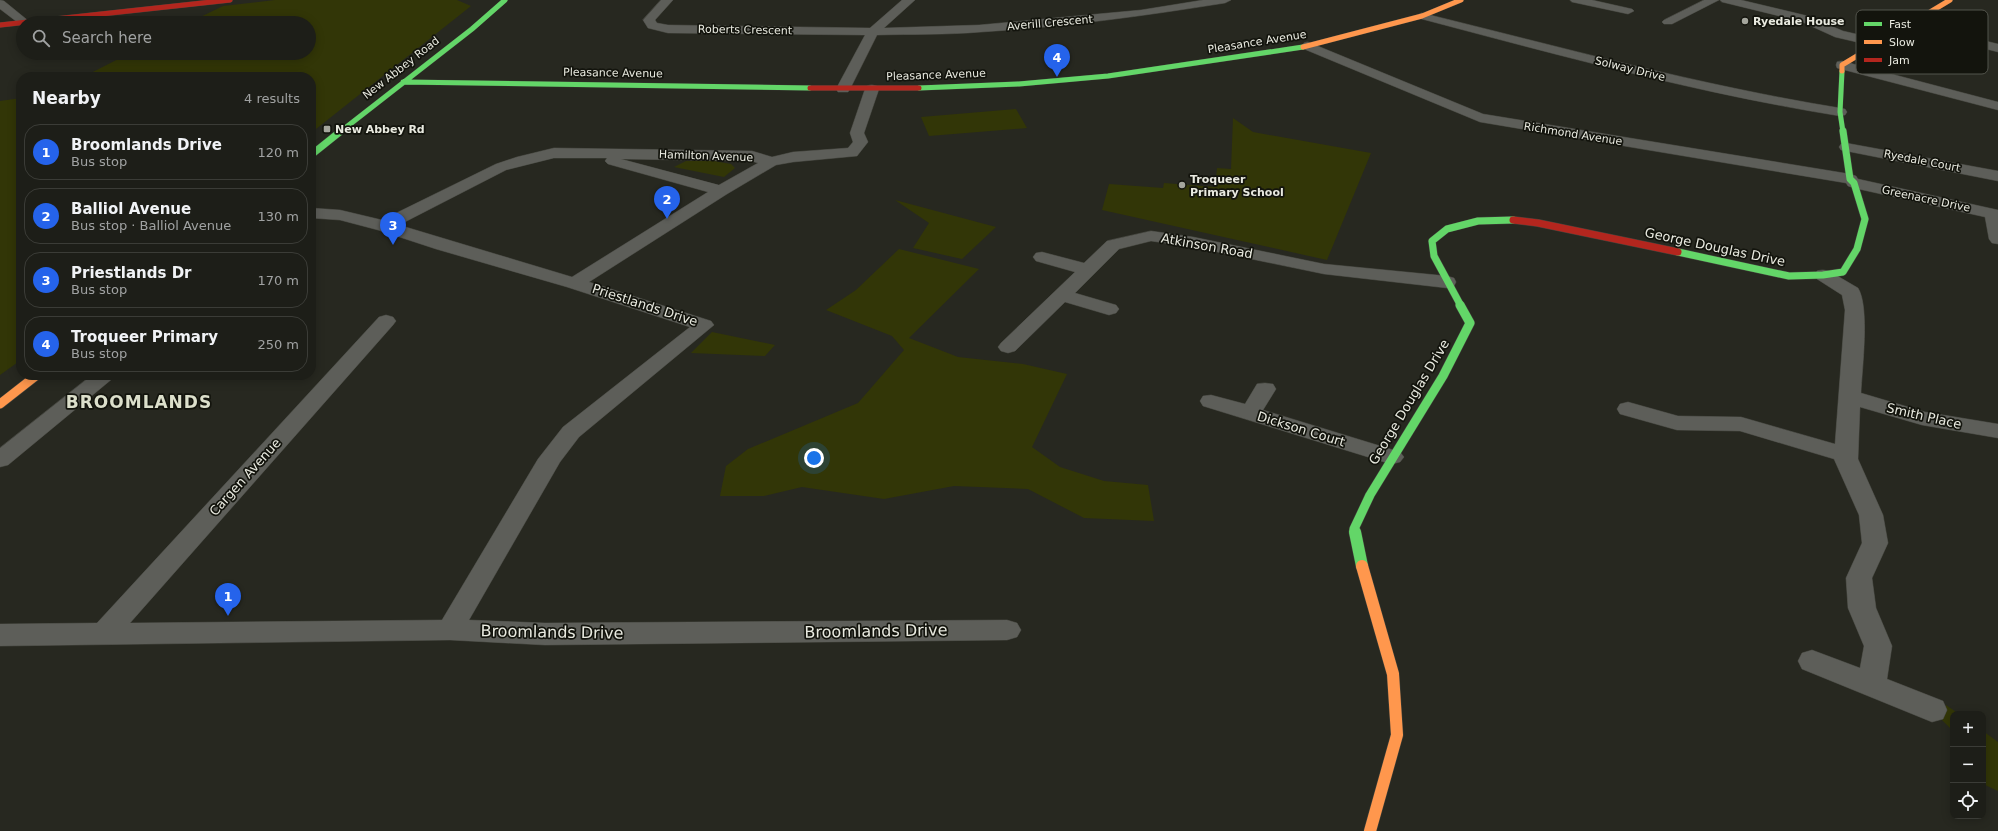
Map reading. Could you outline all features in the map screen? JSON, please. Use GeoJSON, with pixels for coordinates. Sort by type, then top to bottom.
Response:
{"type":"FeatureCollection","features":[{"type":"Feature","properties":{"kind":"street"},"geometry":{"type":"LineString","coordinates":[[73,16],[186,2],[230,0]]}},
{"type":"Feature","properties":{"kind":"street","name":"New Abbey Road"},"geometry":{"type":"LineString","coordinates":[[316,150],[472,29],[505,0]]}},
{"type":"Feature","properties":{"kind":"street","name":"Roberts Crescent"},"geometry":{"type":"LineString","coordinates":[[667,0],[649,20],[652,26],[668,29],[873,32]]}},
{"type":"Feature","properties":{"kind":"street"},"geometry":{"type":"LineString","coordinates":[[843,89],[873,32],[909,0]]}},
{"type":"Feature","properties":{"kind":"street","name":"Averill Crescent"},"geometry":{"type":"LineString","coordinates":[[873,32],[979,29],[1052,23],[1141,13],[1225,0]]}},
{"type":"Feature","properties":{"kind":"street","name":"Pleasance Avenue"},"geometry":{"type":"LineString","coordinates":[[403,82],[872,89],[966,87],[1080,79],[1189,65],[1308,46],[1422,16],[1461,0]]}},
{"type":"Feature","properties":{"kind":"street"},"geometry":{"type":"LineString","coordinates":[[1576,0],[1628,12]]}},
{"type":"Feature","properties":{"kind":"street"},"geometry":{"type":"LineString","coordinates":[[1668,22],[1713,0]]}},
{"type":"Feature","properties":{"kind":"street"},"geometry":{"type":"LineString","coordinates":[[1726,0],[1804,18],[1839,34],[1856,38]]}},
{"type":"Feature","properties":{"kind":"street"},"geometry":{"type":"LineString","coordinates":[[1934,10],[1950,0]]}},
{"type":"Feature","properties":{"kind":"street"},"geometry":{"type":"LineString","coordinates":[[0,3],[17,16]]}},
{"type":"Feature","properties":{"kind":"street","name":"Solway Drive"},"geometry":{"type":"LineString","coordinates":[[1422,16],[1631,70],[1775,102],[1840,112]]}},
{"type":"Feature","properties":{"kind":"street"},"geometry":{"type":"LineString","coordinates":[[0,26],[16,23]]}},
{"type":"Feature","properties":{"kind":"street","name":"Richmond Avenue"},"geometry":{"type":"LineString","coordinates":[[1308,46],[1480,118],[1852,181]]}},
{"type":"Feature","properties":{"kind":"street"},"geometry":{"type":"LineString","coordinates":[[1988,46],[1998,48]]}},
{"type":"Feature","properties":{"kind":"street"},"geometry":{"type":"LineString","coordinates":[[1842,65],[1856,56]]}},
{"type":"Feature","properties":{"kind":"street"},"geometry":{"type":"LineString","coordinates":[[1823,275],[1843,272],[1858,249],[1865,219],[1852,181],[1840,112],[1842,65]]}},
{"type":"Feature","properties":{"kind":"street"},"geometry":{"type":"LineString","coordinates":[[1842,65],[1856,69]]}},
{"type":"Feature","properties":{"kind":"street"},"geometry":{"type":"LineString","coordinates":[[1876,74],[1998,106]]}},
{"type":"Feature","properties":{"kind":"street","name":"Hamilton Avenue"},"geometry":{"type":"LineString","coordinates":[[384,226],[501,167],[522,160],[554,154],[606,153],[752,156],[771,162],[800,156],[842,152],[852,153],[862,142],[857,133],[872,89]]}},
{"type":"Feature","properties":{"kind":"street","name":"Ryedale Court"},"geometry":{"type":"LineString","coordinates":[[1846,147],[1998,176]]}},
{"type":"Feature","properties":{"kind":"street","name":"Hamilton Avenue"},"geometry":{"type":"LineString","coordinates":[[606,153],[613,161],[721,191]]}},
{"type":"Feature","properties":{"kind":"street"},"geometry":{"type":"LineString","coordinates":[[574,283],[721,191],[771,162]]}},
{"type":"Feature","properties":{"kind":"street","name":"Greenacre Drive"},"geometry":{"type":"LineString","coordinates":[[1852,181],[1996,214]]}},
{"type":"Feature","properties":{"kind":"street","name":"Priestlands Drive"},"geometry":{"type":"LineString","coordinates":[[316,213],[340,215],[384,226],[704,324],[570,432],[550,459],[450,630]]}},
{"type":"Feature","properties":{"kind":"street"},"geometry":{"type":"LineString","coordinates":[[1996,214],[1998,239]]}},
{"type":"Feature","properties":{"kind":"street","name":"George Douglas Drive"},"geometry":{"type":"LineString","coordinates":[[1370,831],[1397,735],[1393,674],[1362,567],[1354,529],[1370,495],[1392,456],[1443,376],[1470,323],[1434,256],[1432,241],[1447,229],[1478,221],[1508,220],[1538,223],[1789,276],[1823,275]]}},
{"type":"Feature","properties":{"kind":"street","name":"Atkinson Road"},"geometry":{"type":"LineString","coordinates":[[1008,347],[1113,245],[1151,236],[1193,242],[1324,269],[1447,282]]}},
{"type":"Feature","properties":{"kind":"street"},"geometry":{"type":"LineString","coordinates":[[1042,257],[1088,270]]}},
{"type":"Feature","properties":{"kind":"street"},"geometry":{"type":"LineString","coordinates":[[1823,275],[1851,292],[1856,310],[1846,459],[1871,515],[1875,543],[1859,578],[1862,608],[1878,646],[1872,684]]}},
{"type":"Feature","properties":{"kind":"street"},"geometry":{"type":"LineString","coordinates":[[1062,295],[1109,309]]}},
{"type":"Feature","properties":{"kind":"street","name":"Cargen Avenue"},"geometry":{"type":"LineString","coordinates":[[104,634],[386,320]]}},
{"type":"Feature","properties":{"kind":"street"},"geometry":{"type":"LineString","coordinates":[[0,404],[31,380]]}},
{"type":"Feature","properties":{"kind":"street"},"geometry":{"type":"LineString","coordinates":[[0,460],[99,380]]}},
{"type":"Feature","properties":{"kind":"street"},"geometry":{"type":"LineString","coordinates":[[1250,414],[1265,389]]}},
{"type":"Feature","properties":{"kind":"street","name":"Smith Place"},"geometry":{"type":"LineString","coordinates":[[1850,397],[1922,418],[1998,431]]}},
{"type":"Feature","properties":{"kind":"street","name":"Dickson Court"},"geometry":{"type":"LineString","coordinates":[[1210,401],[1392,456]]}},
{"type":"Feature","properties":{"kind":"street"},"geometry":{"type":"LineString","coordinates":[[1628,409],[1677,423],[1741,424],[1846,455]]}},
{"type":"Feature","properties":{"kind":"street","name":"Broomlands Drive"},"geometry":{"type":"LineString","coordinates":[[0,635],[450,630],[553,634],[1007,630]]}},
{"type":"Feature","properties":{"kind":"street"},"geometry":{"type":"LineString","coordinates":[[1812,661],[1872,684],[1932,710]]}},
{"type":"Feature","properties":{"kind":"green space"},"geometry":{"type":"Polygon","coordinates":[[[275,0],[457,0],[471,6],[316,129],[316,72],[93,72],[116,60],[316,60],[316,16],[202,16],[223,6],[275,0]]]}},
{"type":"Feature","properties":{"kind":"green space"},"geometry":{"type":"Polygon","coordinates":[[[16,99],[16,364],[0,375],[0,101],[16,99]]]}},
{"type":"Feature","properties":{"kind":"green space"},"geometry":{"type":"Polygon","coordinates":[[[1016,109],[1027,128],[929,136],[921,117],[1016,109]]]}},
{"type":"Feature","properties":{"kind":"green space"},"geometry":{"type":"Polygon","coordinates":[[[1233,118],[1253,132],[1371,153],[1327,260],[1102,210],[1109,184],[1163,188],[1164,183],[1215,187],[1217,168],[1231,169],[1233,118]]]}},
{"type":"Feature","properties":{"kind":"green space"},"geometry":{"type":"Polygon","coordinates":[[[708,160],[731,164],[735,168],[724,177],[674,167],[686,161],[708,160]]]}},
{"type":"Feature","properties":{"kind":"green space"},"geometry":{"type":"Polygon","coordinates":[[[895,200],[996,227],[962,259],[913,248],[929,223],[895,200]]]}},
{"type":"Feature","properties":{"kind":"green space"},"geometry":{"type":"Polygon","coordinates":[[[899,249],[979,269],[909,338],[958,357],[1023,364],[1067,374],[1032,447],[1060,467],[1104,481],[1148,485],[1154,521],[1084,518],[1028,489],[954,486],[884,499],[802,487],[764,496],[720,496],[726,466],[748,449],[858,403],[904,350],[892,336],[826,310],[856,290],[899,249]]]}},
{"type":"Feature","properties":{"kind":"green space"},"geometry":{"type":"Polygon","coordinates":[[[712,332],[775,345],[765,356],[691,353],[712,332]]]}},
{"type":"Feature","properties":{"kind":"green space"},"geometry":{"type":"Polygon","coordinates":[[[1946,705],[1955,711],[1950,711],[1950,728],[1941,719],[1946,705]]]}},
{"type":"Feature","properties":{"kind":"green space"},"geometry":{"type":"Polygon","coordinates":[[[1986,733],[1998,742],[1998,791],[1986,785],[1986,733]]]}},
{"type":"Feature","properties":{"kind":"traffic: fast"},"geometry":{"type":"LineString","coordinates":[[316,151],[472,29],[505,0]]}},
{"type":"Feature","properties":{"kind":"traffic: fast"},"geometry":{"type":"LineString","coordinates":[[919,88],[1019,84],[1108,76],[1164,69],[1303,47]]}},
{"type":"Feature","properties":{"kind":"traffic: fast"},"geometry":{"type":"LineString","coordinates":[[1678,252],[1789,276],[1823,275],[1843,272],[1857,249],[1865,219],[1854,183],[1850,179],[1840,112],[1842,71]]}},
{"type":"Feature","properties":{"kind":"traffic: fast"},"geometry":{"type":"LineString","coordinates":[[403,82],[810,88]]}},
{"type":"Feature","properties":{"kind":"traffic: fast"},"geometry":{"type":"LineString","coordinates":[[1362,566],[1354,529],[1370,495],[1443,376],[1470,323],[1434,256],[1432,241],[1447,229],[1478,221],[1513,220]]}},
{"type":"Feature","properties":{"kind":"traffic: slow"},"geometry":{"type":"LineString","coordinates":[[1303,47],[1422,16],[1461,0]]}},
{"type":"Feature","properties":{"kind":"traffic: slow"},"geometry":{"type":"LineString","coordinates":[[1933,10],[1950,0]]}},
{"type":"Feature","properties":{"kind":"traffic: slow"},"geometry":{"type":"LineString","coordinates":[[1842,71],[1842,65],[1856,57]]}},
{"type":"Feature","properties":{"kind":"traffic: slow"},"geometry":{"type":"LineString","coordinates":[[0,404],[31,380]]}},
{"type":"Feature","properties":{"kind":"traffic: slow"},"geometry":{"type":"LineString","coordinates":[[1362,566],[1393,674],[1397,735],[1370,831]]}},
{"type":"Feature","properties":{"kind":"traffic: jam"},"geometry":{"type":"LineString","coordinates":[[83,16],[230,0]]}},
{"type":"Feature","properties":{"kind":"traffic: jam"},"geometry":{"type":"LineString","coordinates":[[0,25],[16,23]]}},
{"type":"Feature","properties":{"kind":"traffic: jam"},"geometry":{"type":"LineString","coordinates":[[810,88],[919,88]]}},
{"type":"Feature","properties":{"kind":"traffic: jam"},"geometry":{"type":"LineString","coordinates":[[1513,220],[1538,223],[1678,252]]}},
{"type":"Feature","properties":{"kind":"place","name":"Ryedale House"},"geometry":{"type":"Point","coordinates":[1745,21]}},
{"type":"Feature","properties":{"kind":"place","name":"Troqueer Primary"},"geometry":{"type":"Point","coordinates":[1057,77]}},
{"type":"Feature","properties":{"kind":"place","name":"New Abbey Rd"},"geometry":{"type":"Point","coordinates":[327,129]}},
{"type":"Feature","properties":{"kind":"place","name":"Troqueer Primary School"},"geometry":{"type":"Point","coordinates":[1182,185]}},
{"type":"Feature","properties":{"kind":"place","name":"Balliol Avenue"},"geometry":{"type":"Point","coordinates":[667,219]}},
{"type":"Feature","properties":{"kind":"place","name":"Priestlands Dr"},"geometry":{"type":"Point","coordinates":[393,245]}},
{"type":"Feature","properties":{"kind":"place","name":"Broomlands Drive"},"geometry":{"type":"Point","coordinates":[228,616]}},
{"type":"Feature","properties":{"kind":"district","name":"BROOMLANDS"},"geometry":{"type":"Point","coordinates":[139,402]}}]}
